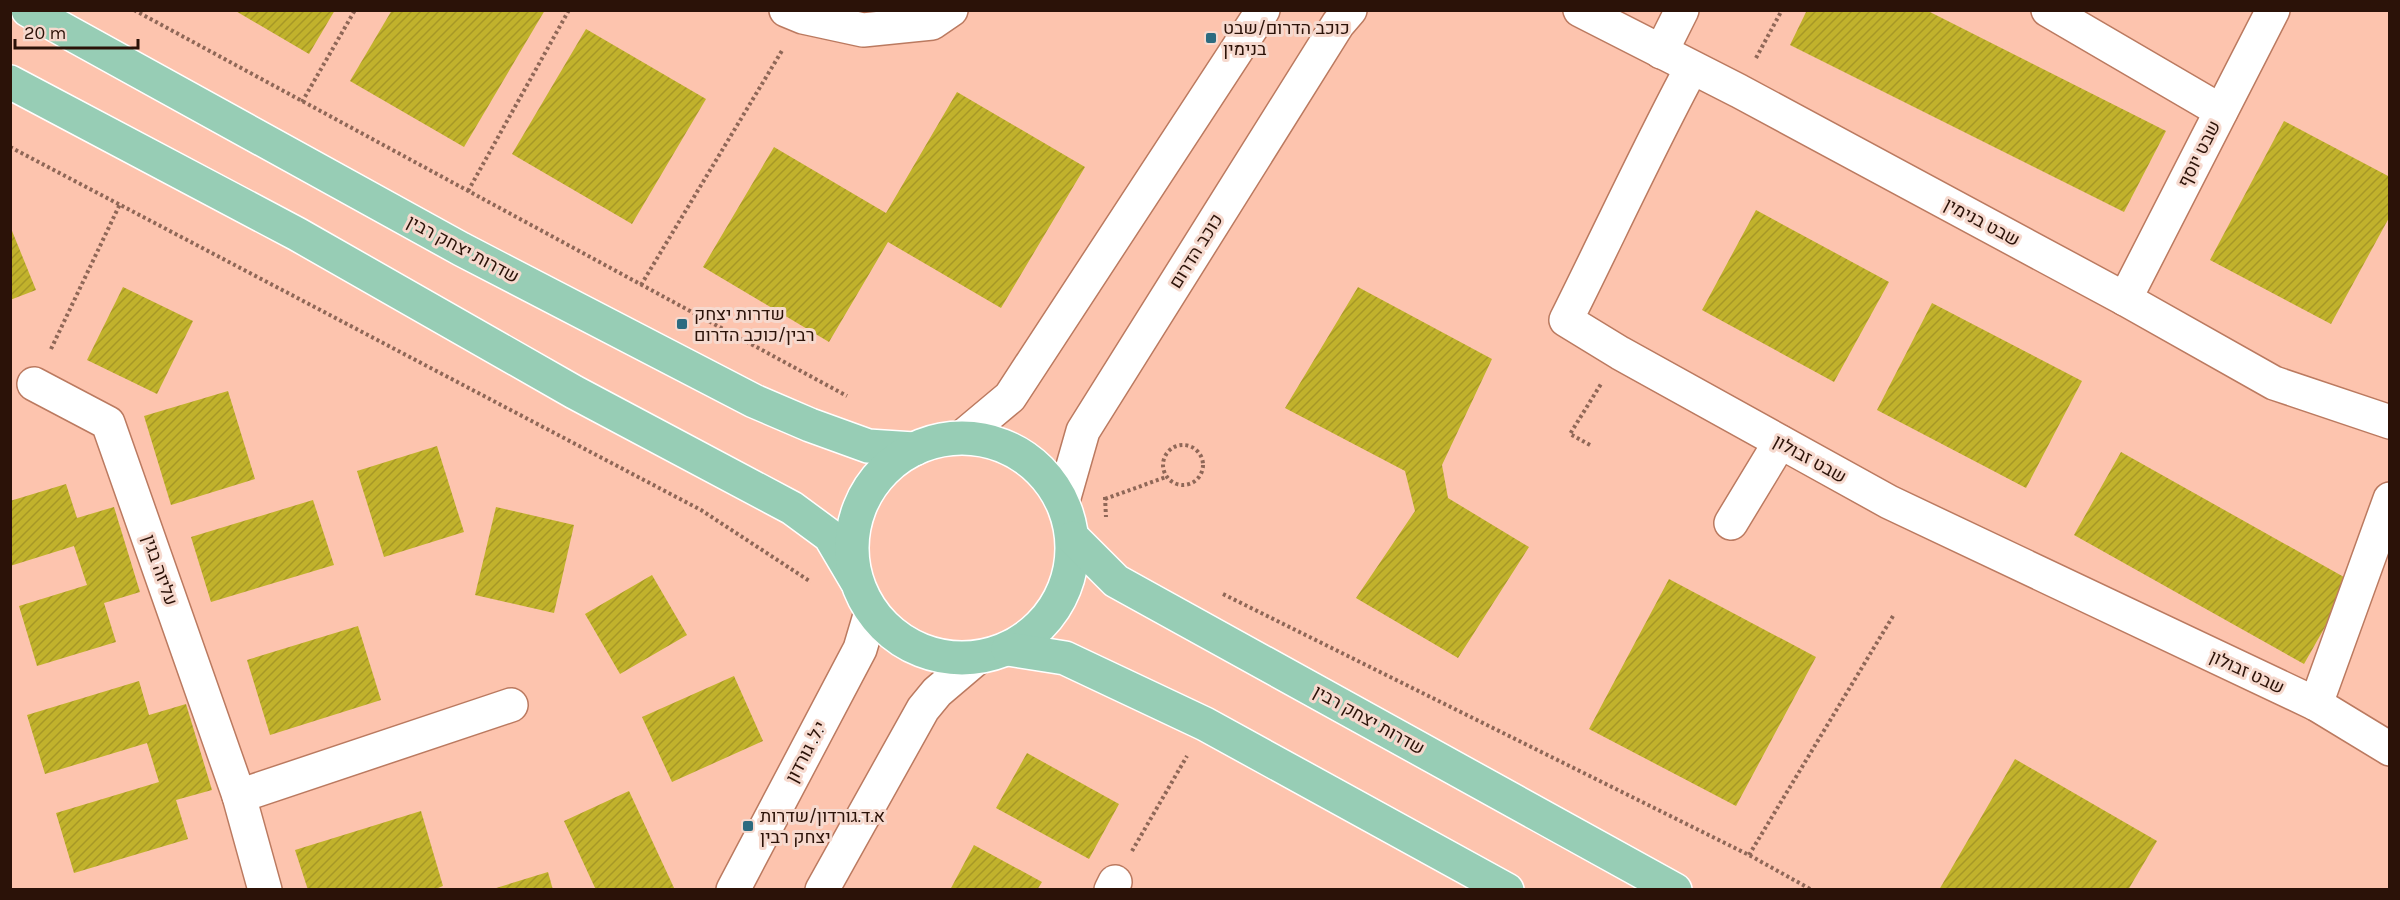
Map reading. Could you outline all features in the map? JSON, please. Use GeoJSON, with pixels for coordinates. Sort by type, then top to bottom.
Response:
{"type":"FeatureCollection","features":[{"type":"Feature","properties":{"kind":"main road","name":"שדרות יצחק רבין"},"geometry":{"type":"LineString","coordinates":[[28,10],[461,249],[754,401],[868,446],[914,449]]}},
{"type":"Feature","properties":{"kind":"main road"},"geometry":{"type":"LineString","coordinates":[[10,82],[297,234],[574,392],[792,508],[830,536],[856,580],[871,612],[892,634],[918,650],[946,657],[977,658],[1008,649],[1036,630],[1058,603],[1070,572],[1073,538],[1063,501],[1046,475],[1021,454],[992,441],[961,438],[937,441],[914,449],[888,466],[867,490],[855,519],[851,549],[856,580]]}},
{"type":"Feature","properties":{"kind":"main road","name":"שדרות יצחק רבין"},"geometry":{"type":"LineString","coordinates":[[1073,538],[1116,581],[1675,890]]}},
{"type":"Feature","properties":{"kind":"main road"},"geometry":{"type":"LineString","coordinates":[[1008,649],[1065,658],[1204,724],[1508,890]]}},
{"type":"Feature","properties":{"kind":"street"},"geometry":{"type":"LineString","coordinates":[[961,438],[1010,397],[1263,10]]}},
{"type":"Feature","properties":{"kind":"street","name":"כוכב הדרום"},"geometry":{"type":"LineString","coordinates":[[1063,501],[1083,431],[1332,34],[1350,10]]}},
{"type":"Feature","properties":{"kind":"street","name":"שבט בנימין"},"geometry":{"type":"LineString","coordinates":[[1580,10],[1691,69],[1739,91],[2125,299],[2274,383],[2390,422]]}},
{"type":"Feature","properties":{"kind":"street"},"geometry":{"type":"LineString","coordinates":[[1661,52],[1682,10]]}},
{"type":"Feature","properties":{"kind":"street"},"geometry":{"type":"LineString","coordinates":[[2048,10],[2221,111]]}},
{"type":"Feature","properties":{"kind":"street","name":"שבט יוסף"},"geometry":{"type":"LineString","coordinates":[[2125,299],[2274,10]]}},
{"type":"Feature","properties":{"kind":"street"},"geometry":{"type":"LineString","coordinates":[[794,14],[863,30],[935,15]]}},
{"type":"Feature","properties":{"kind":"street","name":"שבט זבולון"},"geometry":{"type":"LineString","coordinates":[[1691,69],[1662,123],[1566,320],[1889,502],[2316,704],[2390,748]]}},
{"type":"Feature","properties":{"kind":"street","name":"עליזה בגין"},"geometry":{"type":"LineString","coordinates":[[34,384],[108,423],[239,796],[265,890]]}},
{"type":"Feature","properties":{"kind":"street"},"geometry":{"type":"LineString","coordinates":[[1731,524],[1780,442]]}},
{"type":"Feature","properties":{"kind":"street"},"geometry":{"type":"LineString","coordinates":[[2316,704],[2390,499]]}},
{"type":"Feature","properties":{"kind":"street","name":"י.ל. גורדון"},"geometry":{"type":"LineString","coordinates":[[733,890],[860,649],[871,612]]}},
{"type":"Feature","properties":{"kind":"street"},"geometry":{"type":"LineString","coordinates":[[822,890],[923,709],[953,676],[977,658]]}},
{"type":"Feature","properties":{"kind":"street"},"geometry":{"type":"LineString","coordinates":[[239,796],[511,705]]}},
{"type":"Feature","properties":{"kind":"path"},"geometry":{"type":"LineString","coordinates":[[134,10],[851,398]]}},
{"type":"Feature","properties":{"kind":"path"},"geometry":{"type":"LineString","coordinates":[[302,102],[356,10]]}},
{"type":"Feature","properties":{"kind":"path"},"geometry":{"type":"LineString","coordinates":[[468,191],[569,10]]}},
{"type":"Feature","properties":{"kind":"path"},"geometry":{"type":"LineString","coordinates":[[1739,91],[1782,10]]}},
{"type":"Feature","properties":{"kind":"path"},"geometry":{"type":"LineString","coordinates":[[641,285],[794,14]]}},
{"type":"Feature","properties":{"kind":"path"},"geometry":{"type":"LineString","coordinates":[[10,147],[701,510],[812,582]]}},
{"type":"Feature","properties":{"kind":"path"},"geometry":{"type":"LineString","coordinates":[[34,384],[120,204]]}},
{"type":"Feature","properties":{"kind":"path"},"geometry":{"type":"LineString","coordinates":[[1590,445],[1570,434],[1594,394]]}},
{"type":"Feature","properties":{"kind":"path"},"geometry":{"type":"LineString","coordinates":[[1105,499],[1166,477],[1180,485],[1189,484],[1201,474],[1203,458],[1199,452],[1185,445],[1177,445],[1171,449],[1163,462],[1166,477]]}},
{"type":"Feature","properties":{"kind":"path"},"geometry":{"type":"LineString","coordinates":[[1215,590],[1749,855],[1812,890]]}},
{"type":"Feature","properties":{"kind":"path"},"geometry":{"type":"LineString","coordinates":[[1749,855],[1893,616]]}},
{"type":"Feature","properties":{"kind":"path"},"geometry":{"type":"LineString","coordinates":[[1113,886],[1191,747]]}},
{"type":"Feature","properties":{"kind":"building"},"geometry":{"type":"Polygon","coordinates":[[[234,10],[335,10],[309,54],[234,10]]]}},
{"type":"Feature","properties":{"kind":"building"},"geometry":{"type":"Polygon","coordinates":[[[392,10],[545,10],[464,147],[350,81],[392,10]]]}},
{"type":"Feature","properties":{"kind":"building"},"geometry":{"type":"Polygon","coordinates":[[[1807,10],[1926,10],[2166,131],[2124,212],[1790,45],[1807,10]]]}},
{"type":"Feature","properties":{"kind":"building"},"geometry":{"type":"Polygon","coordinates":[[[586,29],[706,99],[632,224],[512,154],[586,29]]]}},
{"type":"Feature","properties":{"kind":"building"},"geometry":{"type":"Polygon","coordinates":[[[957,92],[1085,167],[1001,308],[888,242],[829,342],[703,267],[774,147],[886,213],[957,92]]]}},
{"type":"Feature","properties":{"kind":"building"},"geometry":{"type":"Polygon","coordinates":[[[2284,121],[2390,177],[2390,216],[2331,324],[2210,260],[2284,121]]]}},
{"type":"Feature","properties":{"kind":"building"},"geometry":{"type":"Polygon","coordinates":[[[1756,210],[1889,282],[1834,382],[1702,310],[1756,210]]]}},
{"type":"Feature","properties":{"kind":"building"},"geometry":{"type":"Polygon","coordinates":[[[10,226],[36,290],[10,300],[10,226]]]}},
{"type":"Feature","properties":{"kind":"building"},"geometry":{"type":"Polygon","coordinates":[[[123,287],[193,321],[157,394],[87,360],[123,287]]]}},
{"type":"Feature","properties":{"kind":"building"},"geometry":{"type":"Polygon","coordinates":[[[1358,287],[1492,359],[1442,465],[1448,498],[1529,547],[1458,658],[1356,598],[1415,511],[1405,471],[1285,408],[1358,287]]]}},
{"type":"Feature","properties":{"kind":"building"},"geometry":{"type":"Polygon","coordinates":[[[1932,303],[2082,381],[2026,488],[1877,410],[1932,303]]]}},
{"type":"Feature","properties":{"kind":"building"},"geometry":{"type":"Polygon","coordinates":[[[228,391],[255,479],[171,505],[144,416],[228,391]]]}},
{"type":"Feature","properties":{"kind":"building"},"geometry":{"type":"Polygon","coordinates":[[[437,446],[464,532],[384,557],[357,471],[437,446]]]}},
{"type":"Feature","properties":{"kind":"building"},"geometry":{"type":"Polygon","coordinates":[[[2121,452],[2351,581],[2304,664],[2074,535],[2121,452]]]}},
{"type":"Feature","properties":{"kind":"building"},"geometry":{"type":"Polygon","coordinates":[[[66,484],[77,518],[114,507],[140,592],[104,603],[116,642],[37,666],[19,606],[87,585],[74,546],[10,566],[10,501],[66,484]]]}},
{"type":"Feature","properties":{"kind":"building"},"geometry":{"type":"Polygon","coordinates":[[[313,500],[334,565],[211,602],[191,537],[313,500]]]}},
{"type":"Feature","properties":{"kind":"building"},"geometry":{"type":"Polygon","coordinates":[[[496,507],[574,525],[554,613],[475,595],[496,507]]]}},
{"type":"Feature","properties":{"kind":"building"},"geometry":{"type":"Polygon","coordinates":[[[652,575],[687,635],[620,674],[585,614],[652,575]]]}},
{"type":"Feature","properties":{"kind":"building"},"geometry":{"type":"Polygon","coordinates":[[[1669,579],[1816,657],[1736,806],[1589,729],[1669,579]]]}},
{"type":"Feature","properties":{"kind":"building"},"geometry":{"type":"Polygon","coordinates":[[[358,626],[381,700],[270,735],[247,660],[358,626]]]}},
{"type":"Feature","properties":{"kind":"building"},"geometry":{"type":"Polygon","coordinates":[[[734,676],[763,741],[672,782],[642,717],[734,676]]]}},
{"type":"Feature","properties":{"kind":"building"},"geometry":{"type":"Polygon","coordinates":[[[139,681],[149,715],[186,704],[212,790],[176,800],[188,839],[74,873],[56,813],[159,782],[147,743],[45,774],[27,715],[139,681]]]}},
{"type":"Feature","properties":{"kind":"building"},"geometry":{"type":"Polygon","coordinates":[[[1027,753],[1119,804],[1089,859],[996,808],[1027,753]]]}},
{"type":"Feature","properties":{"kind":"building"},"geometry":{"type":"Polygon","coordinates":[[[2015,759],[2157,841],[2128,890],[1939,890],[2015,759]]]}},
{"type":"Feature","properties":{"kind":"building"},"geometry":{"type":"Polygon","coordinates":[[[629,791],[675,890],[596,890],[564,821],[629,791]]]}},
{"type":"Feature","properties":{"kind":"building"},"geometry":{"type":"Polygon","coordinates":[[[421,811],[443,886],[433,890],[308,890],[295,850],[421,811]]]}},
{"type":"Feature","properties":{"kind":"building"},"geometry":{"type":"Polygon","coordinates":[[[974,845],[1042,882],[1037,890],[950,890],[974,845]]]}},
{"type":"Feature","properties":{"kind":"building"},"geometry":{"type":"Polygon","coordinates":[[[548,872],[553,890],[493,890],[493,889],[548,872]]]}},
{"type":"Feature","properties":{"kind":"place","name":"כוכב הדרום/שבט בנימין"},"geometry":{"type":"Point","coordinates":[1211,38]}},
{"type":"Feature","properties":{"kind":"place","name":"שדרות יצחק רבין/כוכב הדרום"},"geometry":{"type":"Point","coordinates":[682,324]}},
{"type":"Feature","properties":{"kind":"place","name":"א.ד.גורדון/שדרות יצחק רבין"},"geometry":{"type":"Point","coordinates":[748,826]}}]}
